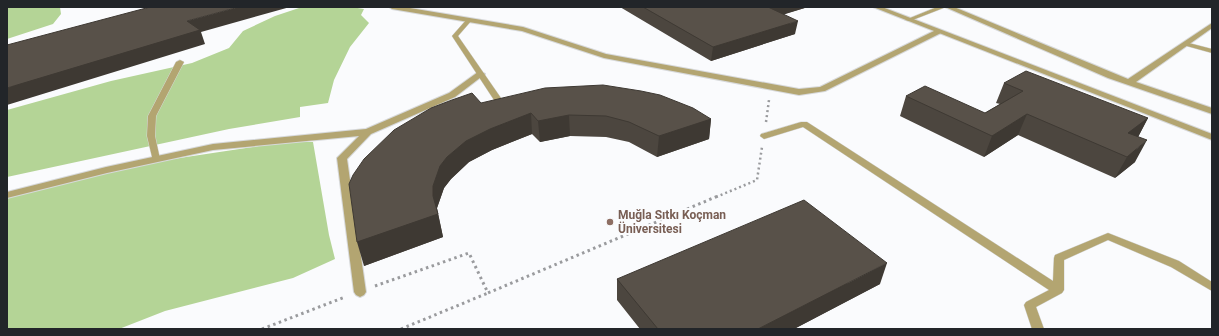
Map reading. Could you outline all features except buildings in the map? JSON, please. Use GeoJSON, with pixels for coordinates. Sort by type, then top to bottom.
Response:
{"type":"FeatureCollection","features":[{"type":"Feature","properties":{"kind":"street"},"geometry":{"type":"LineString","coordinates":[[392,7],[530,31],[604,56],[799,92],[822,89],[939,32]]}},
{"type":"Feature","properties":{"kind":"street"},"geometry":{"type":"LineString","coordinates":[[876,7],[1212,137]]}},
{"type":"Feature","properties":{"kind":"street"},"geometry":{"type":"LineString","coordinates":[[948,7],[1130,82],[1212,111]]}},
{"type":"Feature","properties":{"kind":"street"},"geometry":{"type":"LineString","coordinates":[[1130,82],[1212,25]]}},
{"type":"Feature","properties":{"kind":"street"},"geometry":{"type":"LineString","coordinates":[[7,195],[213,147],[368,132],[452,95],[480,74]]}},
{"type":"Feature","properties":{"kind":"street"},"geometry":{"type":"LineString","coordinates":[[360,292],[342,158],[368,132]]}},
{"type":"Feature","properties":{"kind":"lane"},"geometry":{"type":"LineString","coordinates":[[908,20],[943,7]]}},
{"type":"Feature","properties":{"kind":"lane"},"geometry":{"type":"LineString","coordinates":[[469,20],[455,36],[499,101]]}},
{"type":"Feature","properties":{"kind":"lane"},"geometry":{"type":"LineString","coordinates":[[1185,44],[1212,51]]}},
{"type":"Feature","properties":{"kind":"lane"},"geometry":{"type":"LineString","coordinates":[[156,160],[151,136],[152,116],[173,79],[180,62]]}},
{"type":"Feature","properties":{"kind":"lane"},"geometry":{"type":"LineString","coordinates":[[764,136],[804,124],[1058,290]]}},
{"type":"Feature","properties":{"kind":"lane"},"geometry":{"type":"LineString","coordinates":[[1058,290],[1059,258],[1108,236],[1175,264],[1212,287]]}},
{"type":"Feature","properties":{"kind":"lane"},"geometry":{"type":"LineString","coordinates":[[1038,329],[1030,305],[1058,290]]}},
{"type":"Feature","properties":{"kind":"path"},"geometry":{"type":"LineString","coordinates":[[401,329],[757,180],[770,94]]}},
{"type":"Feature","properties":{"kind":"path"},"geometry":{"type":"LineString","coordinates":[[262,329],[469,253],[488,293]]}},
{"type":"Feature","properties":{"kind":"green space"},"geometry":{"type":"Polygon","coordinates":[[[7,7],[60,7],[61,14],[53,24],[7,39],[7,7]]]}},
{"type":"Feature","properties":{"kind":"green space"},"geometry":{"type":"Polygon","coordinates":[[[302,7],[351,7],[364,9],[361,15],[369,23],[350,47],[334,80],[328,103],[300,107],[300,117],[229,129],[7,177],[7,110],[111,81],[192,63],[229,48],[243,31],[275,16],[302,7]]]}},
{"type":"Feature","properties":{"kind":"green space"},"geometry":{"type":"Polygon","coordinates":[[[285,142],[313,142],[329,235],[335,259],[293,278],[165,311],[119,329],[7,329],[7,192],[173,159],[285,142]]]}},
{"type":"Feature","properties":{"kind":"place","name":"Muğla Sıtkı Koçman Üniversitesi"},"geometry":{"type":"Point","coordinates":[610,222]}}]}
